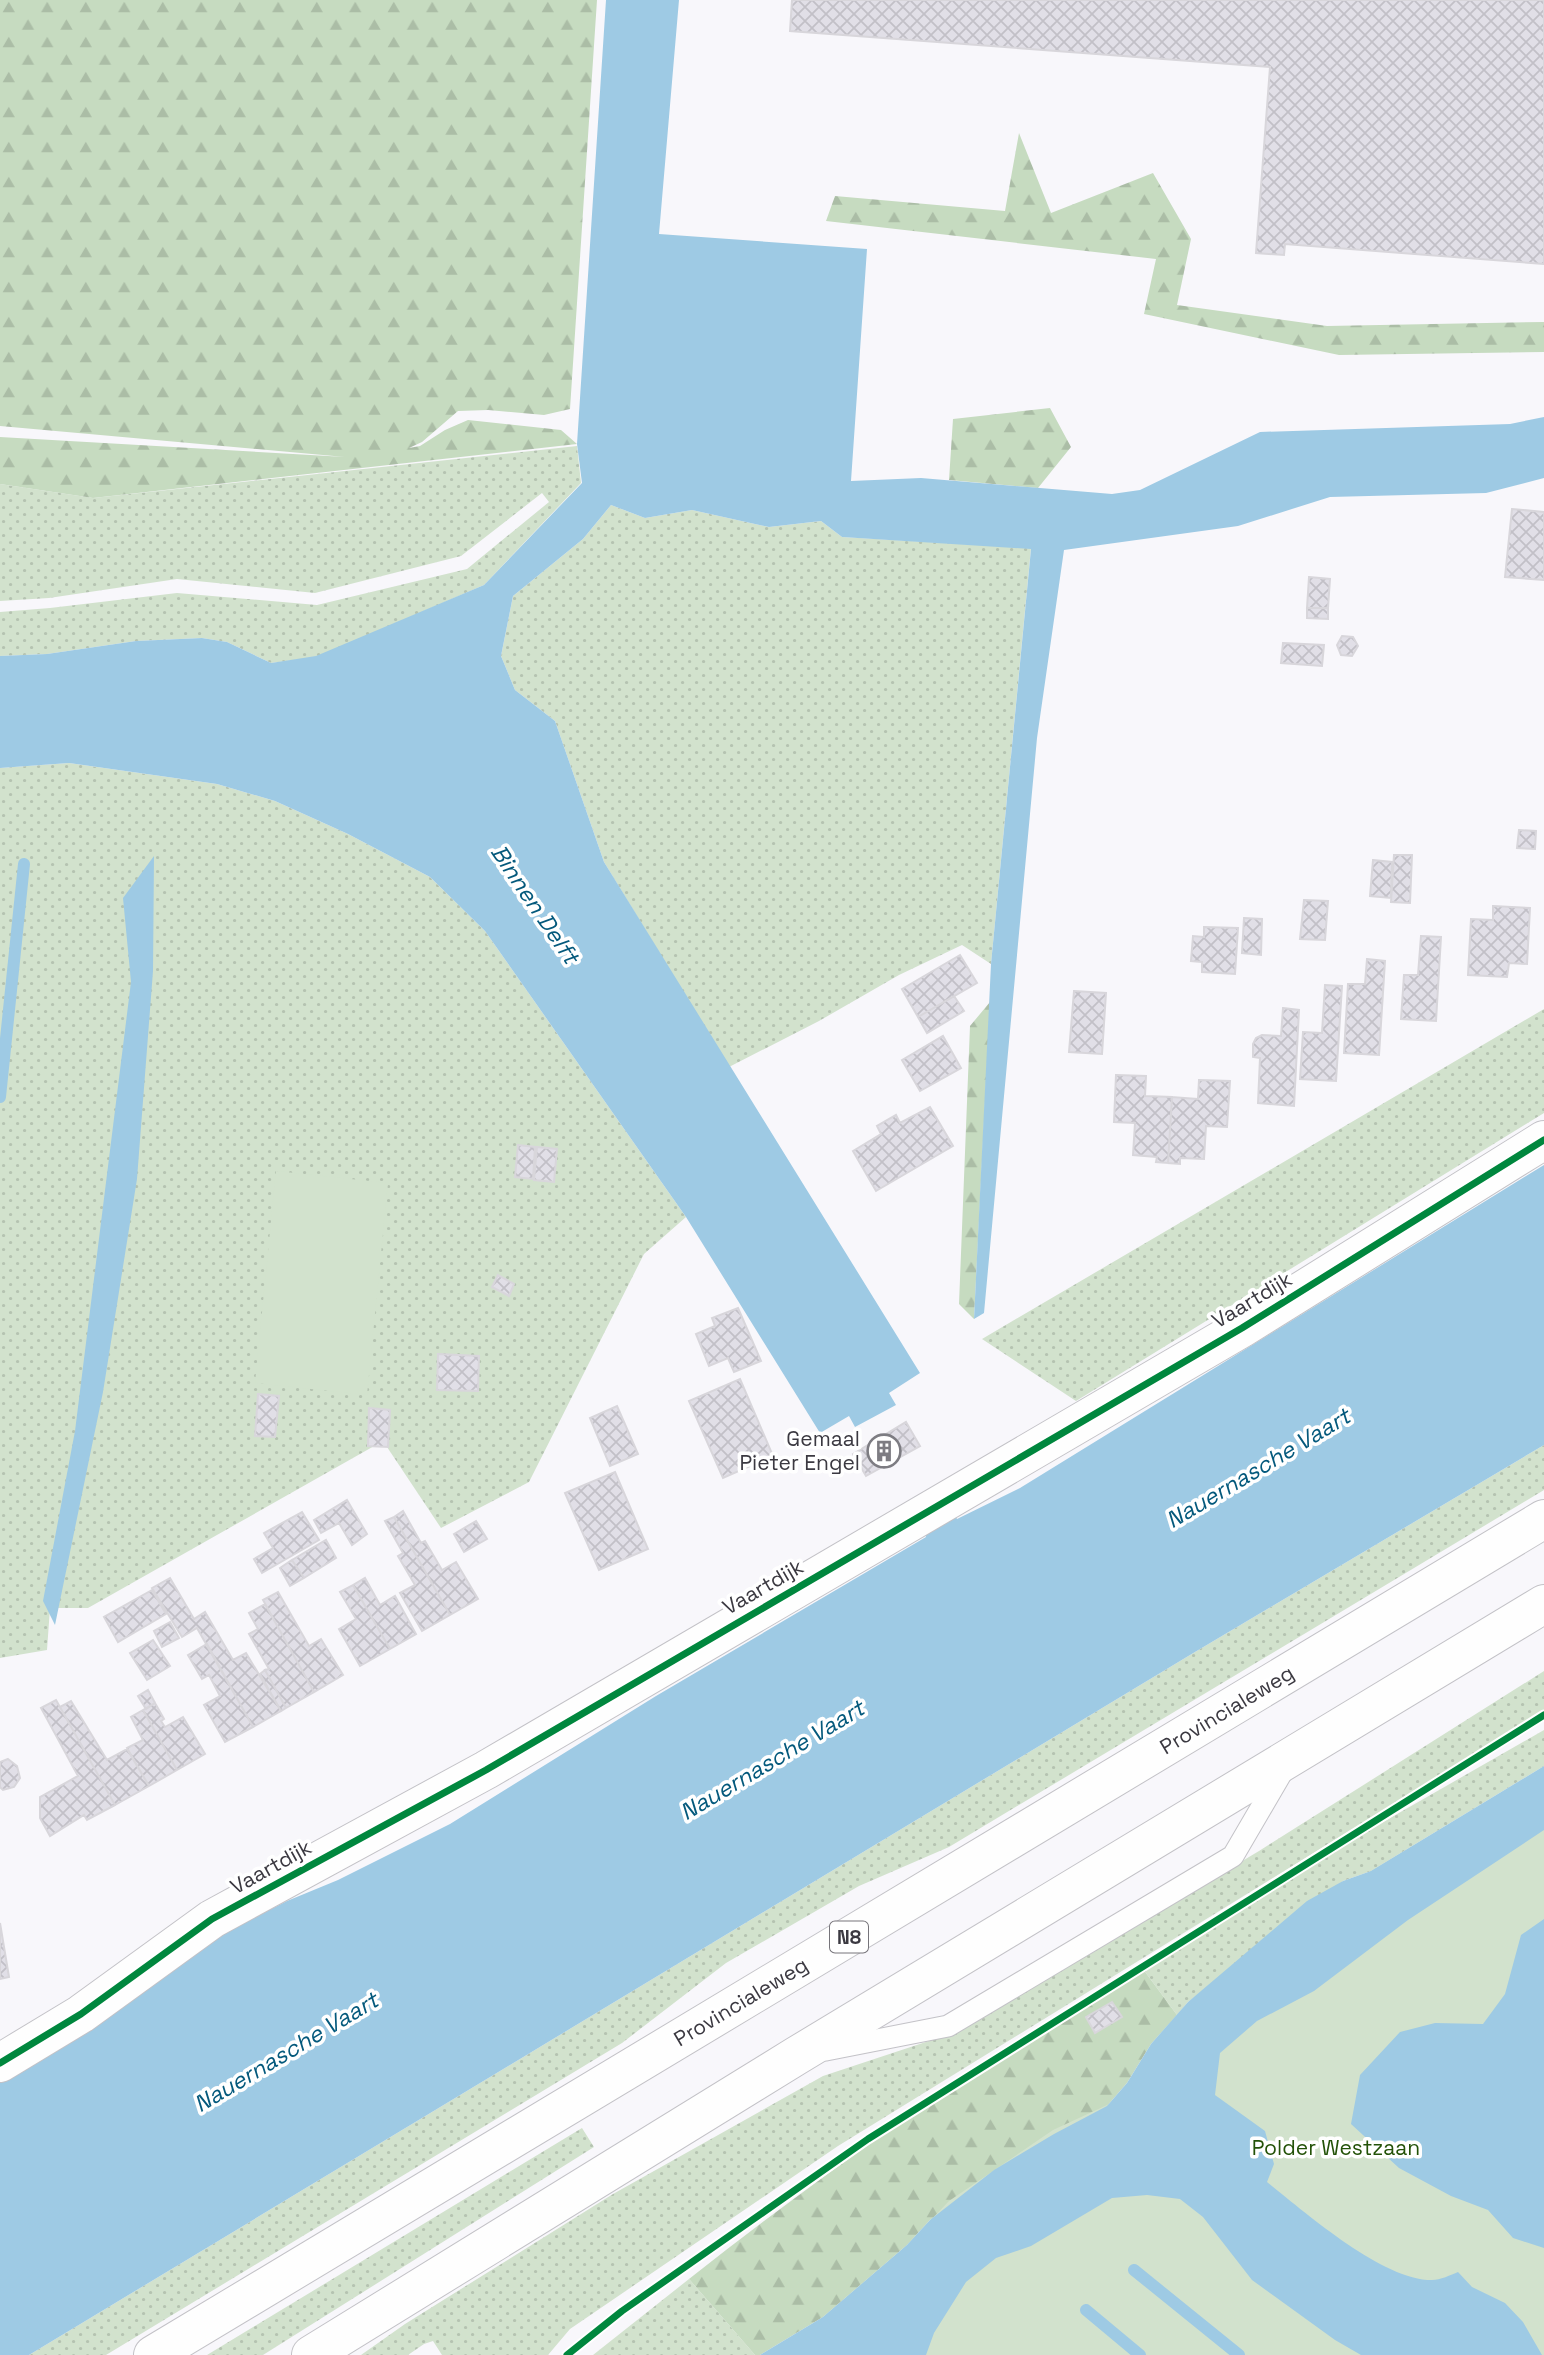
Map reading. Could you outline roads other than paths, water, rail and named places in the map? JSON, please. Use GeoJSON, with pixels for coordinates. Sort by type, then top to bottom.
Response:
{"type":"FeatureCollection","features":[{"type":"Feature","properties":{"kind":"main road","name":"Vaartdijk"},"geometry":{"type":"LineString","coordinates":[[0,2063],[81,2014],[212,1919],[486,1770],[1218,1342],[1544,1140]]}},
{"type":"Feature","properties":{"kind":"main road","name":"Provincialeweg"},"geometry":{"type":"LineString","coordinates":[[153,2355],[1544,1519]]}},
{"type":"Feature","properties":{"kind":"main road"},"geometry":{"type":"LineString","coordinates":[[311,2355],[796,2056],[1544,1604]]}},
{"type":"Feature","properties":{"kind":"lane"},"geometry":{"type":"LineString","coordinates":[[796,2056],[948,2026],[1233,1856],[1291,1756]]}},
{"type":"Feature","properties":{"kind":"water","name":"Binnen Delft"},"geometry":{"type":"Polygon","coordinates":[[[606,0],[679,0],[659,234],[867,249],[851,481],[921,478],[1112,494],[1140,490],[1260,432],[1510,424],[1544,417],[1544,478],[1486,493],[1330,497],[1238,526],[1064,550],[1037,738],[984,1313],[974,1319],[991,964],[1031,549],[842,537],[821,521],[769,527],[692,510],[645,518],[611,505],[583,539],[513,596],[501,656],[515,690],[555,721],[604,862],[920,1373],[889,1393],[896,1405],[855,1427],[849,1416],[820,1433],[686,1217],[485,931],[430,877],[348,834],[275,801],[217,784],[69,763],[0,768],[0,656],[47,654],[136,641],[202,638],[227,642],[271,663],[316,656],[484,585],[582,483],[577,444],[606,0]]]}},
{"type":"Feature","properties":{"kind":"water"},"geometry":{"type":"Polygon","coordinates":[[[154,856],[153,971],[137,1179],[103,1392],[55,1625],[43,1601],[75,1431],[131,982],[123,898],[154,856]]]}},
{"type":"Feature","properties":{"kind":"water","name":"Nauernasche Vaart"},"geometry":{"type":"Polygon","coordinates":[[[1544,1165],[1544,1445],[1195,1652],[29,2355],[0,2355],[0,2083],[220,1935],[450,1824],[656,1696],[926,1537],[924,1531],[954,1513],[957,1519],[1020,1488],[1544,1165]]]}},
{"type":"Feature","properties":{"kind":"water"},"geometry":{"type":"Polygon","coordinates":[[[1544,1766],[1544,1830],[1408,1920],[1314,1991],[1257,2021],[1220,2053],[1215,2095],[1265,2131],[1274,2164],[1267,2182],[1302,2210],[1345,2242],[1390,2269],[1412,2277],[1432,2280],[1458,2272],[1472,2287],[1505,2303],[1523,2322],[1542,2355],[1361,2355],[1335,2340],[1252,2280],[1203,2217],[1180,2199],[1147,2195],[1112,2198],[1031,2246],[996,2258],[966,2282],[934,2333],[926,2355],[760,2355],[823,2317],[907,2245],[930,2220],[994,2170],[1107,2106],[1127,2083],[1151,2044],[1188,2002],[1307,1901],[1343,1881],[1371,1871],[1544,1766]]]}},
{"type":"Feature","properties":{"kind":"water"},"geometry":{"type":"Polygon","coordinates":[[[1544,1919],[1544,2248],[1513,2238],[1488,2210],[1451,2196],[1399,2168],[1351,2124],[1360,2075],[1400,2032],[1435,2023],[1483,2024],[1505,1994],[1521,1935],[1544,1919]]]}},
{"type":"Feature","properties":{"kind":"waterway"},"geometry":{"type":"LineString","coordinates":[[0,1097],[24,864]]}},
{"type":"Feature","properties":{"kind":"waterway"},"geometry":{"type":"LineString","coordinates":[[1134,2270],[1239,2355]]}},
{"type":"Feature","properties":{"kind":"waterway"},"geometry":{"type":"LineString","coordinates":[[1086,2310],[1140,2355]]}},
{"type":"Feature","properties":{"kind":"place","name":"Gemaal Pieter Engel"},"geometry":{"type":"Point","coordinates":[884,1451]}},
{"type":"Feature","properties":{"kind":"park label","name":"Polder Westzaan"},"geometry":{"type":"Point","coordinates":[1336,2148]}}]}
